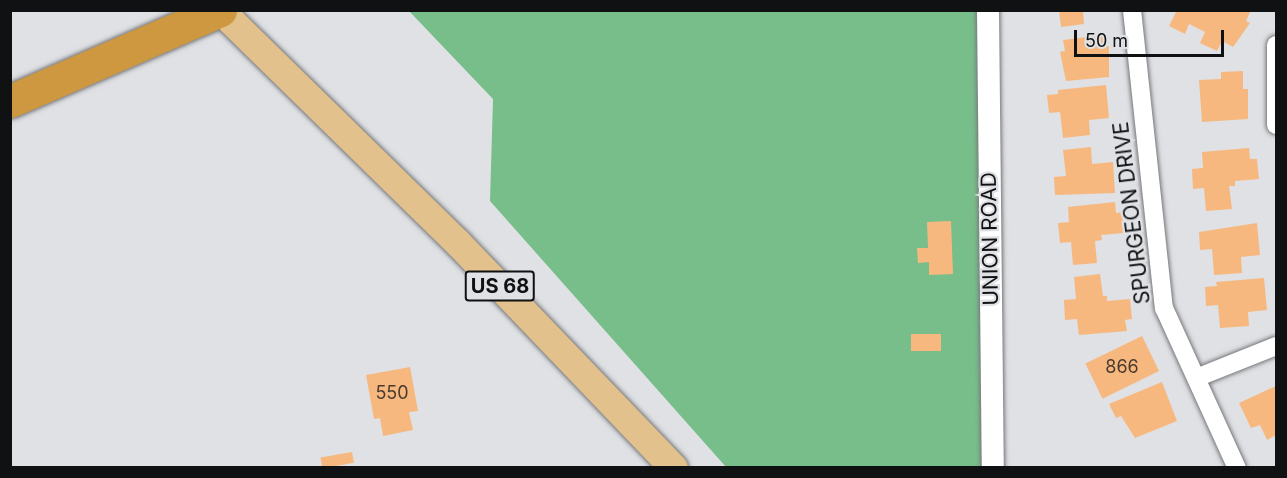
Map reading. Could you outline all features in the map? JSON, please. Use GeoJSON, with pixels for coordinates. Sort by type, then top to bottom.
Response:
{"type":"FeatureCollection","features":[{"type":"Feature","properties":{"kind":"highway"},"geometry":{"type":"LineString","coordinates":[[10,101],[220,11]]}},
{"type":"Feature","properties":{"kind":"main road","name":"US 68"},"geometry":{"type":"LineString","coordinates":[[220,11],[458,243],[674,468]]}},
{"type":"Feature","properties":{"kind":"street","name":"UNION ROAD"},"geometry":{"type":"LineString","coordinates":[[988,10],[993,468]]}},
{"type":"Feature","properties":{"kind":"street","name":"SPURGEON DRIVE"},"geometry":{"type":"LineString","coordinates":[[1132,10],[1164,308],[1237,468]]}},
{"type":"Feature","properties":{"kind":"street"},"geometry":{"type":"LineString","coordinates":[[1276,45],[1276,125]]}},
{"type":"Feature","properties":{"kind":"street"},"geometry":{"type":"LineString","coordinates":[[1196,378],[1276,346]]}},
{"type":"Feature","properties":{"kind":"green space"},"geometry":{"type":"Polygon","coordinates":[[[409,11],[989,11],[993,467],[726,467],[490,201],[493,99],[409,11]]]}},
{"type":"Feature","properties":{"kind":"building"},"geometry":{"type":"Polygon","coordinates":[[[1059,10],[1083,10],[1084,24],[1061,27],[1059,10]]]}},
{"type":"Feature","properties":{"kind":"building"},"geometry":{"type":"Polygon","coordinates":[[[1177,10],[1251,10],[1246,21],[1250,23],[1233,47],[1222,41],[1217,51],[1200,43],[1205,32],[1189,24],[1185,34],[1169,26],[1177,10]]]}},
{"type":"Feature","properties":{"kind":"building"},"geometry":{"type":"Polygon","coordinates":[[[1103,35],[1104,47],[1109,46],[1109,77],[1066,81],[1060,52],[1065,51],[1063,40],[1103,35]]]}},
{"type":"Feature","properties":{"kind":"building"},"geometry":{"type":"Polygon","coordinates":[[[1243,71],[1243,89],[1248,89],[1248,119],[1202,122],[1199,80],[1221,79],[1221,72],[1243,71]]]}},
{"type":"Feature","properties":{"kind":"building"},"geometry":{"type":"Polygon","coordinates":[[[1106,85],[1109,118],[1089,120],[1090,135],[1063,138],[1060,112],[1049,113],[1047,95],[1058,94],[1058,90],[1106,85]]]}},
{"type":"Feature","properties":{"kind":"building"},"geometry":{"type":"Polygon","coordinates":[[[1091,147],[1092,164],[1113,162],[1115,193],[1055,195],[1054,177],[1066,176],[1063,150],[1091,147]]]}},
{"type":"Feature","properties":{"kind":"building"},"geometry":{"type":"Polygon","coordinates":[[[1249,148],[1250,159],[1257,159],[1259,179],[1235,181],[1235,186],[1229,186],[1232,209],[1206,211],[1204,188],[1193,189],[1192,169],[1203,168],[1202,152],[1249,148]]]}},
{"type":"Feature","properties":{"kind":"building"},"geometry":{"type":"Polygon","coordinates":[[[1115,202],[1116,213],[1122,212],[1124,233],[1101,235],[1102,240],[1095,241],[1097,263],[1073,265],[1071,242],[1060,243],[1058,223],[1069,222],[1068,207],[1115,202]]]}},
{"type":"Feature","properties":{"kind":"building"},"geometry":{"type":"Polygon","coordinates":[[[951,221],[953,274],[929,275],[929,262],[918,263],[917,248],[928,248],[927,222],[951,221]]]}},
{"type":"Feature","properties":{"kind":"building"},"geometry":{"type":"Polygon","coordinates":[[[1257,223],[1260,255],[1241,257],[1242,273],[1214,275],[1212,249],[1200,250],[1199,232],[1257,223]]]}},
{"type":"Feature","properties":{"kind":"building"},"geometry":{"type":"Polygon","coordinates":[[[1100,274],[1103,296],[1107,296],[1107,301],[1130,299],[1132,319],[1125,320],[1127,331],[1079,335],[1077,319],[1065,320],[1064,300],[1076,299],[1074,277],[1100,274]]]}},
{"type":"Feature","properties":{"kind":"building"},"geometry":{"type":"Polygon","coordinates":[[[1264,278],[1267,310],[1248,312],[1249,326],[1220,328],[1218,305],[1206,306],[1205,287],[1217,286],[1216,282],[1264,278]]]}},
{"type":"Feature","properties":{"kind":"building"},"geometry":{"type":"Polygon","coordinates":[[[911,334],[941,334],[941,351],[911,351],[911,334]]]}},
{"type":"Feature","properties":{"kind":"building"},"geometry":{"type":"Polygon","coordinates":[[[1142,336],[1159,371],[1102,399],[1085,364],[1142,336]]]}},
{"type":"Feature","properties":{"kind":"building"},"geometry":{"type":"Polygon","coordinates":[[[410,367],[418,411],[409,412],[413,430],[383,436],[380,418],[374,419],[366,375],[410,367]]]}},
{"type":"Feature","properties":{"kind":"building"},"geometry":{"type":"Polygon","coordinates":[[[1162,382],[1177,421],[1135,438],[1121,416],[1116,418],[1109,404],[1162,382]]]}},
{"type":"Feature","properties":{"kind":"building"},"geometry":{"type":"Polygon","coordinates":[[[1276,386],[1276,435],[1267,440],[1260,425],[1251,428],[1239,403],[1276,386]]]}},
{"type":"Feature","properties":{"kind":"building"},"geometry":{"type":"Polygon","coordinates":[[[352,452],[354,463],[322,468],[320,458],[352,452]]]}}]}
